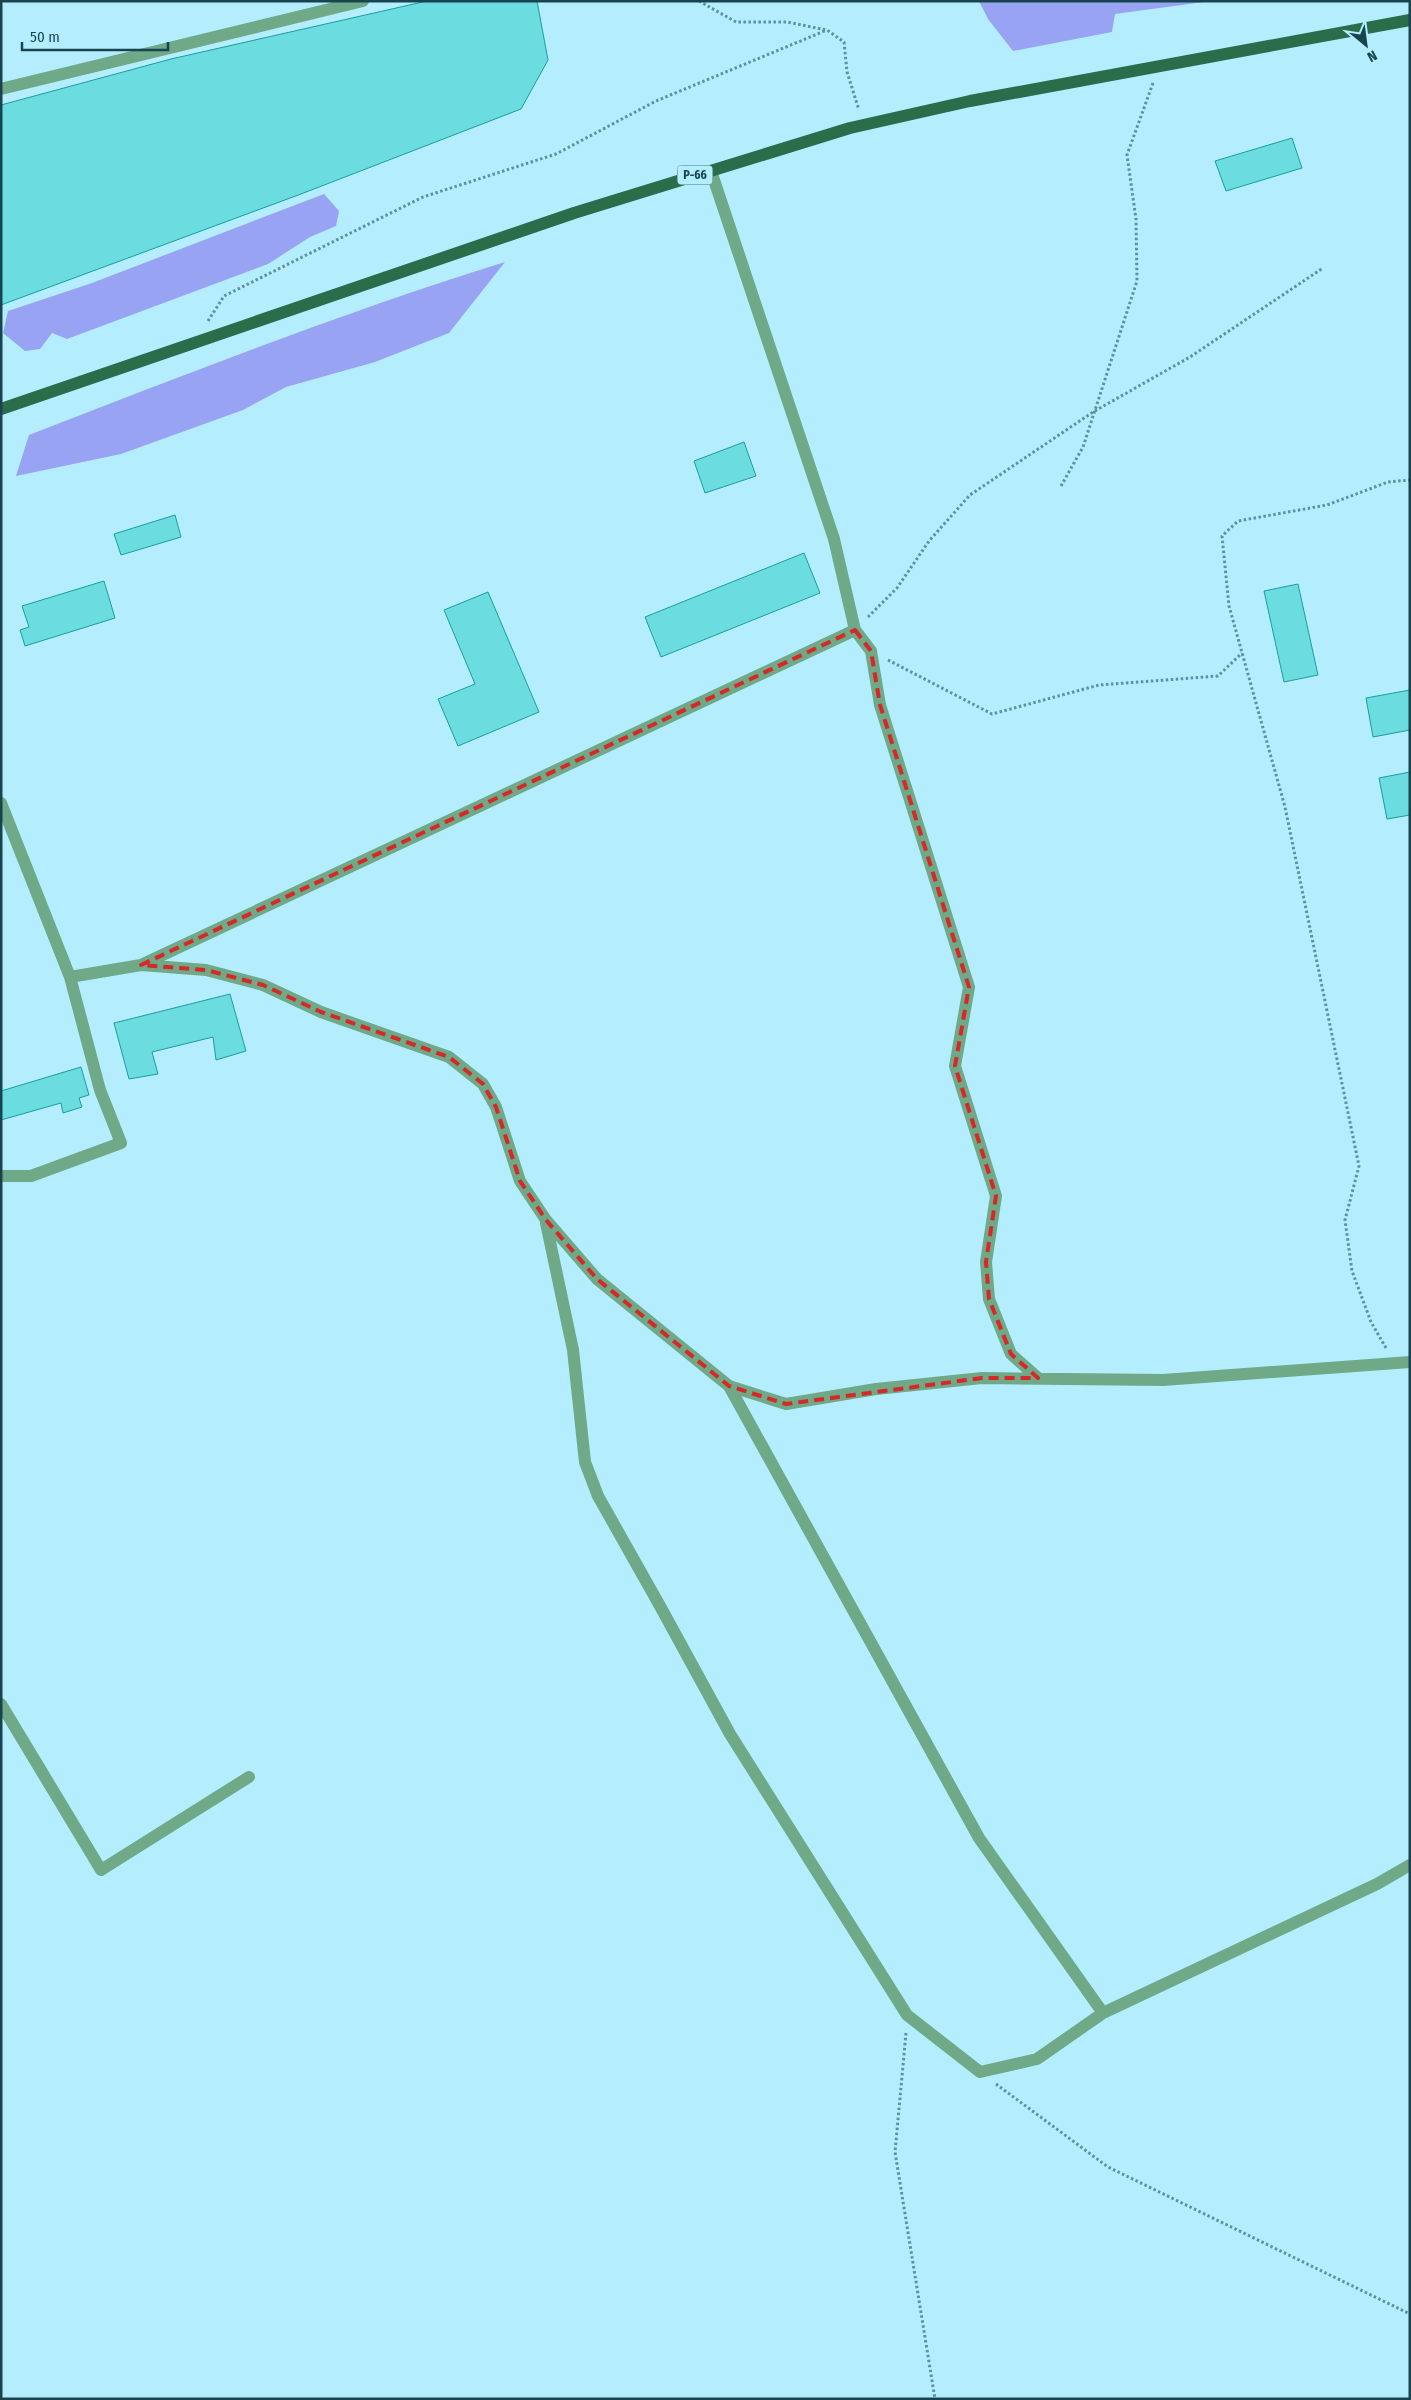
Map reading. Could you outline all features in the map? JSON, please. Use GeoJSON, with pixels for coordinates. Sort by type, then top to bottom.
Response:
{"type":"FeatureCollection","features":[{"type":"Feature","properties":{"kind":"main road","name":"Р-66"},"geometry":{"type":"LineString","coordinates":[[1,409],[574,213],[863,125],[970,101],[1410,20]]}},
{"type":"Feature","properties":{"kind":"street"},"geometry":{"type":"LineString","coordinates":[[1,89],[363,1]]}},
{"type":"Feature","properties":{"kind":"street"},"geometry":{"type":"LineString","coordinates":[[711,170],[834,539],[855,630],[871,651],[880,705],[969,987],[955,1066],[996,1196],[986,1262],[989,1300],[1011,1354],[1038,1378]]}},
{"type":"Feature","properties":{"kind":"street"},"geometry":{"type":"LineString","coordinates":[[141,965],[855,630]]}},
{"type":"Feature","properties":{"kind":"street"},"geometry":{"type":"LineString","coordinates":[[1,803],[70,977],[100,1090],[121,1143],[30,1176],[1,1176]]}},
{"type":"Feature","properties":{"kind":"street"},"geometry":{"type":"LineString","coordinates":[[70,977],[141,965],[206,970],[263,985],[321,1012],[449,1057],[483,1084],[496,1107],[520,1181],[546,1220],[597,1279],[729,1386],[786,1404],[876,1389],[982,1378],[1163,1380],[1410,1362]]}},
{"type":"Feature","properties":{"kind":"street"},"geometry":{"type":"LineString","coordinates":[[546,1220],[573,1350],[586,1462],[598,1496],[730,1734],[907,2015],[980,2072],[1037,2059],[1103,2013],[1377,1884],[1410,1865]]}},
{"type":"Feature","properties":{"kind":"street"},"geometry":{"type":"LineString","coordinates":[[729,1386],[979,1838],[1103,2013]]}},
{"type":"Feature","properties":{"kind":"street"},"geometry":{"type":"LineString","coordinates":[[1,1704],[101,1870],[249,1777]]}},
{"type":"Feature","properties":{"kind":"path"},"geometry":{"type":"LineString","coordinates":[[699,1],[736,22],[787,22],[827,30],[844,42],[847,72],[863,125]]}},
{"type":"Feature","properties":{"kind":"path"},"geometry":{"type":"LineString","coordinates":[[194,343],[224,296],[415,201],[556,154],[656,101],[827,30]]}},
{"type":"Feature","properties":{"kind":"path"},"geometry":{"type":"LineString","coordinates":[[1061,486],[1083,448],[1093,412],[1137,281],[1136,219],[1127,155],[1160,66]]}},
{"type":"Feature","properties":{"kind":"path"},"geometry":{"type":"LineString","coordinates":[[855,630],[897,588],[929,541],[970,495],[1093,412],[1190,357],[1323,268]]}},
{"type":"Feature","properties":{"kind":"path"},"geometry":{"type":"LineString","coordinates":[[1396,1363],[1371,1322],[1352,1271],[1345,1220],[1359,1166],[1286,807],[1229,606],[1222,536],[1238,521],[1327,505],[1388,482],[1410,480]]}},
{"type":"Feature","properties":{"kind":"path"},"geometry":{"type":"LineString","coordinates":[[871,651],[992,714],[1099,685],[1218,676],[1242,652]]}},
{"type":"Feature","properties":{"kind":"path"},"geometry":{"type":"LineString","coordinates":[[907,2015],[895,2152],[935,2399]]}},
{"type":"Feature","properties":{"kind":"path"},"geometry":{"type":"LineString","coordinates":[[980,2072],[1108,2167],[1410,2314]]}},
{"type":"Feature","properties":{"kind":"highlighted area"},"geometry":{"type":"Polygon","coordinates":[[[855,630],[871,651],[880,705],[969,987],[955,1066],[996,1196],[986,1262],[989,1299],[1011,1354],[1038,1378],[982,1378],[786,1404],[729,1386],[597,1279],[546,1220],[520,1181],[496,1107],[483,1084],[449,1057],[321,1012],[263,985],[206,970],[141,965],[855,630]]]}},
{"type":"Feature","properties":{"kind":"shaded area"},"geometry":{"type":"Polygon","coordinates":[[[979,1],[1211,1],[1115,14],[1112,32],[1013,51],[988,19],[979,1]]]}},
{"type":"Feature","properties":{"kind":"shaded area"},"geometry":{"type":"Polygon","coordinates":[[[324,194],[339,211],[336,226],[310,237],[268,264],[67,339],[52,333],[40,349],[25,351],[3,333],[8,311],[92,283],[324,194]]]}},
{"type":"Feature","properties":{"kind":"shaded area"},"geometry":{"type":"Polygon","coordinates":[[[505,262],[449,333],[375,362],[286,387],[243,410],[121,454],[16,476],[29,435],[325,323],[505,262]]]}},
{"type":"Feature","properties":{"kind":"building"},"geometry":{"type":"Polygon","coordinates":[[[427,1],[537,1],[548,60],[521,109],[301,194],[1,305],[1,105],[171,59],[427,1]]]}},
{"type":"Feature","properties":{"kind":"building"},"geometry":{"type":"Polygon","coordinates":[[[1292,138],[1302,168],[1226,191],[1215,161],[1292,138]]]}},
{"type":"Feature","properties":{"kind":"building"},"geometry":{"type":"Polygon","coordinates":[[[744,442],[756,476],[705,493],[694,461],[744,442]]]}},
{"type":"Feature","properties":{"kind":"building"},"geometry":{"type":"Polygon","coordinates":[[[175,515],[181,537],[121,555],[114,534],[175,515]]]}},
{"type":"Feature","properties":{"kind":"building"},"geometry":{"type":"Polygon","coordinates":[[[804,553],[820,593],[661,657],[645,617],[804,553]]]}},
{"type":"Feature","properties":{"kind":"building"},"geometry":{"type":"Polygon","coordinates":[[[104,581],[115,618],[25,646],[20,630],[29,627],[22,606],[104,581]]]}},
{"type":"Feature","properties":{"kind":"building"},"geometry":{"type":"Polygon","coordinates":[[[1298,584],[1318,675],[1284,682],[1264,591],[1298,584]]]}},
{"type":"Feature","properties":{"kind":"building"},"geometry":{"type":"Polygon","coordinates":[[[488,592],[539,712],[458,746],[438,699],[475,684],[444,610],[488,592]]]}},
{"type":"Feature","properties":{"kind":"building"},"geometry":{"type":"Polygon","coordinates":[[[1410,690],[1410,730],[1373,737],[1366,698],[1410,690]]]}},
{"type":"Feature","properties":{"kind":"building"},"geometry":{"type":"Polygon","coordinates":[[[1410,772],[1410,815],[1387,819],[1379,778],[1410,772]]]}},
{"type":"Feature","properties":{"kind":"building"},"geometry":{"type":"Polygon","coordinates":[[[230,994],[246,1051],[216,1060],[213,1037],[152,1052],[158,1074],[129,1079],[114,1023],[230,994]]]}},
{"type":"Feature","properties":{"kind":"building"},"geometry":{"type":"Polygon","coordinates":[[[81,1067],[89,1095],[79,1098],[82,1107],[63,1113],[61,1103],[1,1120],[1,1091],[81,1067]]]}}]}
